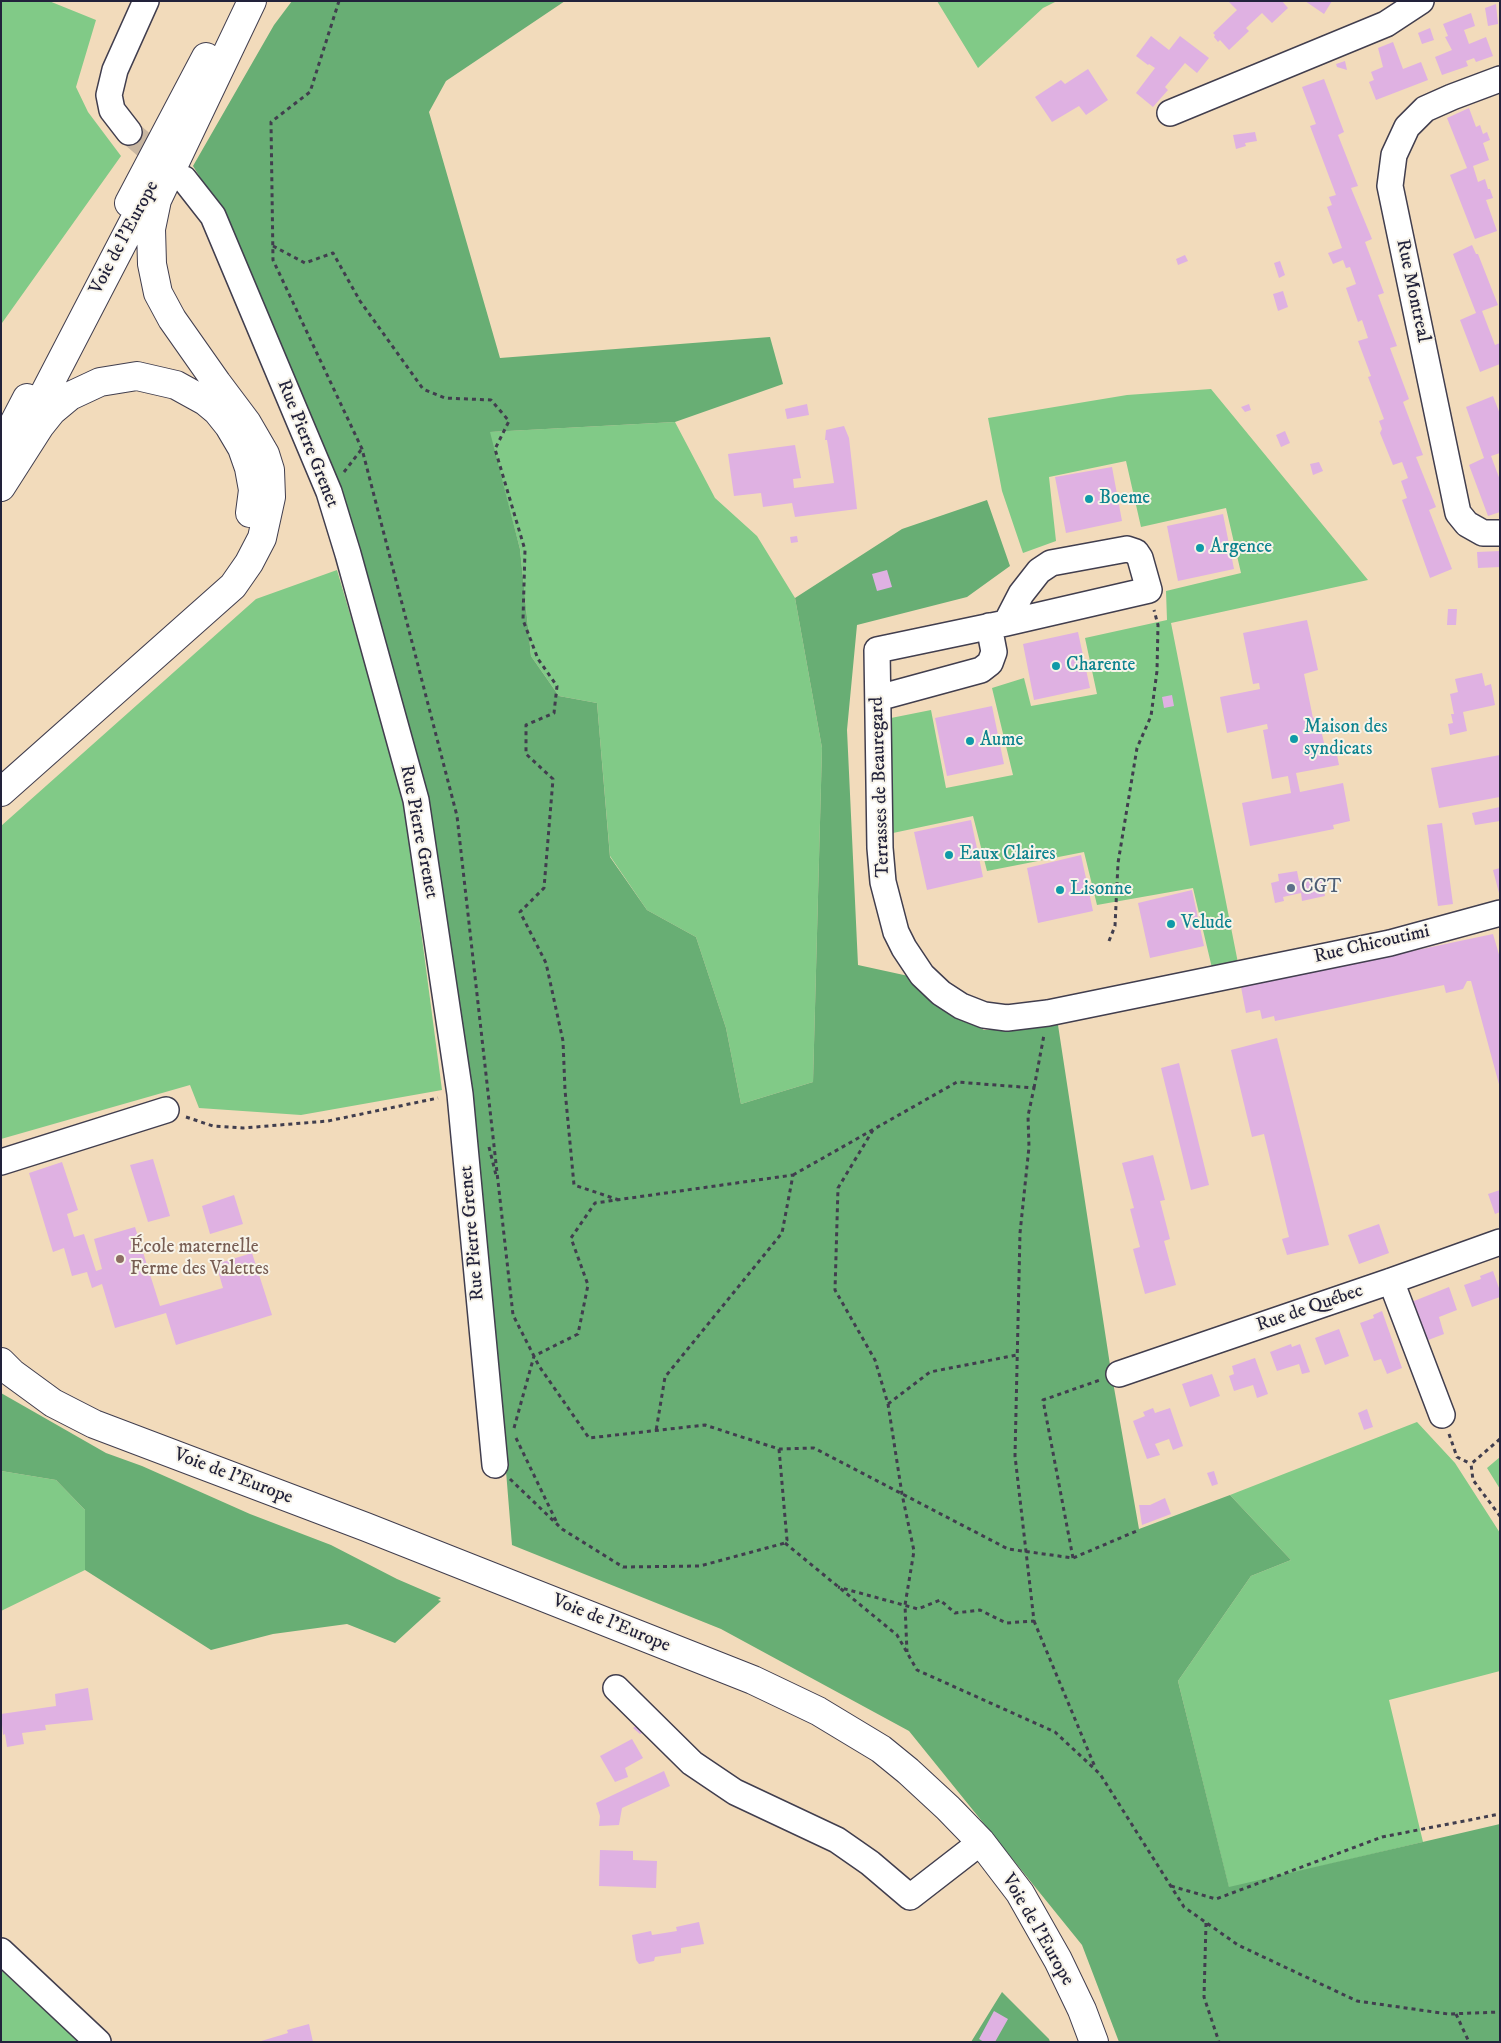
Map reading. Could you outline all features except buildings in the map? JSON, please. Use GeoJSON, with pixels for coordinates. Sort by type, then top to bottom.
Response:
{"type":"FeatureCollection","features":[{"type":"Feature","properties":{"kind":"main road"},"geometry":{"type":"LineString","coordinates":[[1,448],[205,57],[239,1]]}},
{"type":"Feature","properties":{"kind":"main road"},"geometry":{"type":"LineString","coordinates":[[1,792],[233,586],[249,564],[262,538],[271,497],[270,470],[265,454],[247,423],[172,319],[158,294],[152,264],[151,229],[157,200],[252,1]]}},
{"type":"Feature","properties":{"kind":"main road","name":"Voie de l'Europe"},"geometry":{"type":"LineString","coordinates":[[1,477],[128,230],[252,1]]}},
{"type":"Feature","properties":{"kind":"main road"},"geometry":{"type":"LineString","coordinates":[[1,487],[40,426],[52,411],[70,396],[100,382],[137,376],[176,385],[205,401],[217,411],[242,448],[249,468],[253,490],[251,513],[246,532],[236,556],[222,571],[1,770]]}},
{"type":"Feature","properties":{"kind":"main road","name":"Voie de l'Europe"},"geometry":{"type":"LineString","coordinates":[[1,1362],[12,1373],[54,1403],[94,1424],[366,1527],[725,1669],[818,1711],[881,1749],[948,1808],[975,1846],[1007,1904],[1038,1954],[1074,2042]]}},
{"type":"Feature","properties":{"kind":"main road","name":"Voie de l'Europe"},"geometry":{"type":"LineString","coordinates":[[1,1379],[53,1418],[74,1428],[358,1544],[732,1686],[804,1720],[853,1748],[894,1777],[975,1846],[1020,1893],[1058,1960],[1082,2010],[1094,2042]]}},
{"type":"Feature","properties":{"kind":"street"},"geometry":{"type":"LineString","coordinates":[[129,132],[112,110],[109,95],[115,70],[146,1]]}},
{"type":"Feature","properties":{"kind":"street"},"geometry":{"type":"LineString","coordinates":[[1170,112],[1386,24],[1421,1]]}},
{"type":"Feature","properties":{"kind":"street","name":"Rue Montreal"},"geometry":{"type":"LineString","coordinates":[[1500,79],[1452,96],[1425,109],[1407,127],[1394,155],[1390,186],[1458,513],[1467,524],[1483,533],[1500,533]]}},
{"type":"Feature","properties":{"kind":"street","name":"Rue Pierre Grenet"},"geometry":{"type":"LineString","coordinates":[[184,179],[212,216],[329,492],[416,800],[460,1094],[495,1465]]}},
{"type":"Feature","properties":{"kind":"street"},"geometry":{"type":"LineString","coordinates":[[878,698],[981,670],[990,663],[994,652],[998,624],[1039,571],[1051,563],[1127,549],[1136,552],[1140,558],[1149,590]]}},
{"type":"Feature","properties":{"kind":"street","name":"Terrasses de Beauregard"},"geometry":{"type":"LineString","coordinates":[[1149,590],[877,650],[880,848],[883,882],[896,932],[922,975],[941,993],[962,1006],[984,1015],[1007,1018],[1048,1013],[1243,974]]}},
{"type":"Feature","properties":{"kind":"street","name":"Rue Chicoutimi"},"geometry":{"type":"LineString","coordinates":[[1243,974],[1418,936],[1500,913]]}},
{"type":"Feature","properties":{"kind":"street"},"geometry":{"type":"LineString","coordinates":[[1,1162],[166,1110]]}},
{"type":"Feature","properties":{"kind":"street","name":"Rue de Québec"},"geometry":{"type":"LineString","coordinates":[[1119,1374],[1500,1242]]}},
{"type":"Feature","properties":{"kind":"street"},"geometry":{"type":"LineString","coordinates":[[1391,1281],[1442,1415]]}},
{"type":"Feature","properties":{"kind":"street"},"geometry":{"type":"LineString","coordinates":[[616,1688],[692,1763],[735,1792],[838,1840],[870,1863],[910,1897],[975,1846]]}},
{"type":"Feature","properties":{"kind":"street"},"geometry":{"type":"LineString","coordinates":[[1,1952],[98,2042]]}},
{"type":"Feature","properties":{"kind":"path"},"geometry":{"type":"LineString","coordinates":[[339,1],[310,92],[271,122],[273,260],[362,449],[457,816],[514,1314],[534,1356],[589,1438],[705,1425],[778,1449],[814,1448],[1008,1549],[1073,1558],[1139,1530]]}},
{"type":"Feature","properties":{"kind":"path"},"geometry":{"type":"LineString","coordinates":[[273,246],[305,263],[333,253],[360,301],[423,389],[445,398],[491,400],[508,421],[495,449],[525,550],[523,620],[538,659],[557,686],[554,712],[526,725],[526,754],[553,779],[544,888],[520,912],[546,963],[563,1040],[574,1185],[619,1200]]}},
{"type":"Feature","properties":{"kind":"path"},"geometry":{"type":"LineString","coordinates":[[1109,941],[1114,926],[1118,863],[1137,748],[1151,716],[1157,671],[1158,625],[1149,590]]}},
{"type":"Feature","properties":{"kind":"path"},"geometry":{"type":"LineString","coordinates":[[1048,1013],[1028,1116],[1029,1147],[1020,1233],[1015,1456],[1034,1621],[1096,1770],[1184,1908],[1238,1945],[1357,2001],[1456,2014],[1500,2012]]}},
{"type":"Feature","properties":{"kind":"path"},"geometry":{"type":"LineString","coordinates":[[558,1525],[513,1432],[534,1356],[578,1334],[588,1285],[570,1238],[595,1204],[793,1176],[957,1082],[1034,1088]]}},
{"type":"Feature","properties":{"kind":"path"},"geometry":{"type":"LineString","coordinates":[[166,1110],[212,1126],[243,1128],[328,1121],[460,1094]]}},
{"type":"Feature","properties":{"kind":"path"},"geometry":{"type":"LineString","coordinates":[[873,1130],[838,1188],[835,1290],[875,1360],[888,1404],[902,1494],[914,1551],[906,1606],[907,1652]]}},
{"type":"Feature","properties":{"kind":"path"},"geometry":{"type":"LineString","coordinates":[[656,1430],[665,1377],[782,1233],[793,1176]]}},
{"type":"Feature","properties":{"kind":"path"},"geometry":{"type":"LineString","coordinates":[[888,1404],[930,1372],[1017,1356]]}},
{"type":"Feature","properties":{"kind":"path"},"geometry":{"type":"LineString","coordinates":[[1073,1558],[1043,1400],[1119,1374]]}},
{"type":"Feature","properties":{"kind":"path"},"geometry":{"type":"LineString","coordinates":[[1442,1415],[1457,1456],[1471,1464]]}},
{"type":"Feature","properties":{"kind":"path"},"geometry":{"type":"LineString","coordinates":[[1471,1464],[1500,1439]]}},
{"type":"Feature","properties":{"kind":"path"},"geometry":{"type":"LineString","coordinates":[[778,1449],[787,1540],[785,1543]]}},
{"type":"Feature","properties":{"kind":"path"},"geometry":{"type":"LineString","coordinates":[[1471,1464],[1473,1480],[1500,1516]]}},
{"type":"Feature","properties":{"kind":"path"},"geometry":{"type":"LineString","coordinates":[[495,1465],[558,1525],[624,1567],[700,1566],[785,1543]]}},
{"type":"Feature","properties":{"kind":"path"},"geometry":{"type":"LineString","coordinates":[[785,1543],[897,1634],[917,1670],[1055,1732],[1096,1770]]}},
{"type":"Feature","properties":{"kind":"path"},"geometry":{"type":"LineString","coordinates":[[838,1587],[918,1609],[940,1600],[955,1612],[980,1610],[1006,1623],[1034,1621]]}},
{"type":"Feature","properties":{"kind":"path"},"geometry":{"type":"LineString","coordinates":[[1171,1886],[1216,1899],[1382,1837],[1500,1814]]}},
{"type":"Feature","properties":{"kind":"path"},"geometry":{"type":"LineString","coordinates":[[1206,1923],[1204,1997],[1219,2042]]}},
{"type":"Feature","properties":{"kind":"path"},"geometry":{"type":"LineString","coordinates":[[1456,2014],[1469,2042]]}},
{"type":"Feature","properties":{"kind":"green space"},"geometry":{"type":"Polygon","coordinates":[[[1,1],[49,1],[96,20],[76,87],[88,112],[121,156],[2,323],[1,1]]]}},
{"type":"Feature","properties":{"kind":"green space"},"geometry":{"type":"Polygon","coordinates":[[[292,1],[565,1],[446,81],[429,112],[500,358],[770,337],[783,384],[675,422],[490,432],[520,549],[531,656],[559,696],[597,703],[610,857],[647,910],[696,937],[726,1028],[741,1104],[813,1082],[822,748],[795,598],[902,529],[987,500],[1010,566],[967,597],[857,625],[847,730],[858,965],[913,977],[945,1007],[984,1030],[1058,1025],[1110,1365],[1139,1529],[1230,1495],[1291,1560],[1251,1576],[1178,1681],[1229,1887],[1500,1824],[1500,2042],[1119,2042],[1082,1945],[909,1731],[721,1629],[512,1545],[491,1286],[428,802],[229,224],[193,166],[274,25],[292,1]]]}},
{"type":"Feature","properties":{"kind":"green space"},"geometry":{"type":"Polygon","coordinates":[[[937,1],[1057,1],[1043,8],[978,68],[937,1]]]}},
{"type":"Feature","properties":{"kind":"green space"},"geometry":{"type":"Polygon","coordinates":[[[1211,389],[1368,580],[1171,623],[1238,963],[1212,968],[1193,888],[1097,905],[1084,852],[987,871],[973,816],[893,833],[891,718],[931,710],[946,788],[1013,775],[992,688],[1024,678],[1031,706],[1097,694],[1085,638],[1167,620],[1166,591],[1241,573],[1226,508],[1141,527],[1126,461],[1049,477],[1056,541],[1023,553],[1002,491],[988,418],[1127,395],[1211,389]]]}},
{"type":"Feature","properties":{"kind":"green space"},"geometry":{"type":"Polygon","coordinates":[[[675,422],[715,498],[757,536],[795,598],[822,748],[813,1082],[741,1104],[726,1028],[696,937],[647,910],[610,856],[597,703],[559,696],[531,656],[520,549],[489,432],[675,422]]]}},
{"type":"Feature","properties":{"kind":"green space"},"geometry":{"type":"Polygon","coordinates":[[[337,570],[403,794],[442,1090],[301,1115],[199,1108],[190,1085],[1,1139],[1,826],[256,599],[337,570]]]}},
{"type":"Feature","properties":{"kind":"green space"},"geometry":{"type":"Polygon","coordinates":[[[1,1393],[106,1453],[142,1466],[250,1514],[331,1545],[397,1579],[441,1598],[438,1600],[441,1601],[395,1643],[347,1624],[273,1634],[211,1650],[85,1570],[85,1510],[56,1480],[1,1471],[1,1393]]]}},
{"type":"Feature","properties":{"kind":"green space"},"geometry":{"type":"Polygon","coordinates":[[[1417,1422],[1455,1463],[1500,1533],[1500,1671],[1389,1700],[1423,1842],[1229,1888],[1178,1681],[1251,1576],[1291,1560],[1230,1495],[1417,1422]]]}},
{"type":"Feature","properties":{"kind":"green space"},"geometry":{"type":"Polygon","coordinates":[[[1500,1457],[1500,1489],[1487,1468],[1500,1457]]]}},
{"type":"Feature","properties":{"kind":"green space"},"geometry":{"type":"Polygon","coordinates":[[[1,1471],[56,1480],[85,1510],[85,1570],[1,1611],[1,1471]]]}},
{"type":"Feature","properties":{"kind":"green space"},"geometry":{"type":"Polygon","coordinates":[[[1,1970],[80,2042],[1,2042],[1,1970]]]}},
{"type":"Feature","properties":{"kind":"green space"},"geometry":{"type":"Polygon","coordinates":[[[1002,1992],[1049,2039],[1050,2042],[971,2042],[1002,1992]]]}},
{"type":"Feature","properties":{"kind":"tunnel"},"geometry":{"type":"LineString","coordinates":[[129,132],[169,166]]}},
{"type":"Feature","properties":{"kind":"place","name":"Boeme"},"geometry":{"type":"Point","coordinates":[1089,499]}},
{"type":"Feature","properties":{"kind":"place","name":"Argence"},"geometry":{"type":"Point","coordinates":[1200,548]}},
{"type":"Feature","properties":{"kind":"place","name":"Charente"},"geometry":{"type":"Point","coordinates":[1056,666]}},
{"type":"Feature","properties":{"kind":"place","name":"Maison des syndicats"},"geometry":{"type":"Point","coordinates":[1294,739]}},
{"type":"Feature","properties":{"kind":"place","name":"Aume"},"geometry":{"type":"Point","coordinates":[970,741]}},
{"type":"Feature","properties":{"kind":"place","name":"Eaux Claires"},"geometry":{"type":"Point","coordinates":[949,855]}},
{"type":"Feature","properties":{"kind":"place","name":"CGT"},"geometry":{"type":"Point","coordinates":[1291,888]}},
{"type":"Feature","properties":{"kind":"place","name":"Lisonne"},"geometry":{"type":"Point","coordinates":[1060,890]}},
{"type":"Feature","properties":{"kind":"place","name":"Velude"},"geometry":{"type":"Point","coordinates":[1171,924]}},
{"type":"Feature","properties":{"kind":"place","name":"École maternelle Ferme des Valettes"},"geometry":{"type":"Point","coordinates":[120,1259]}}]}
